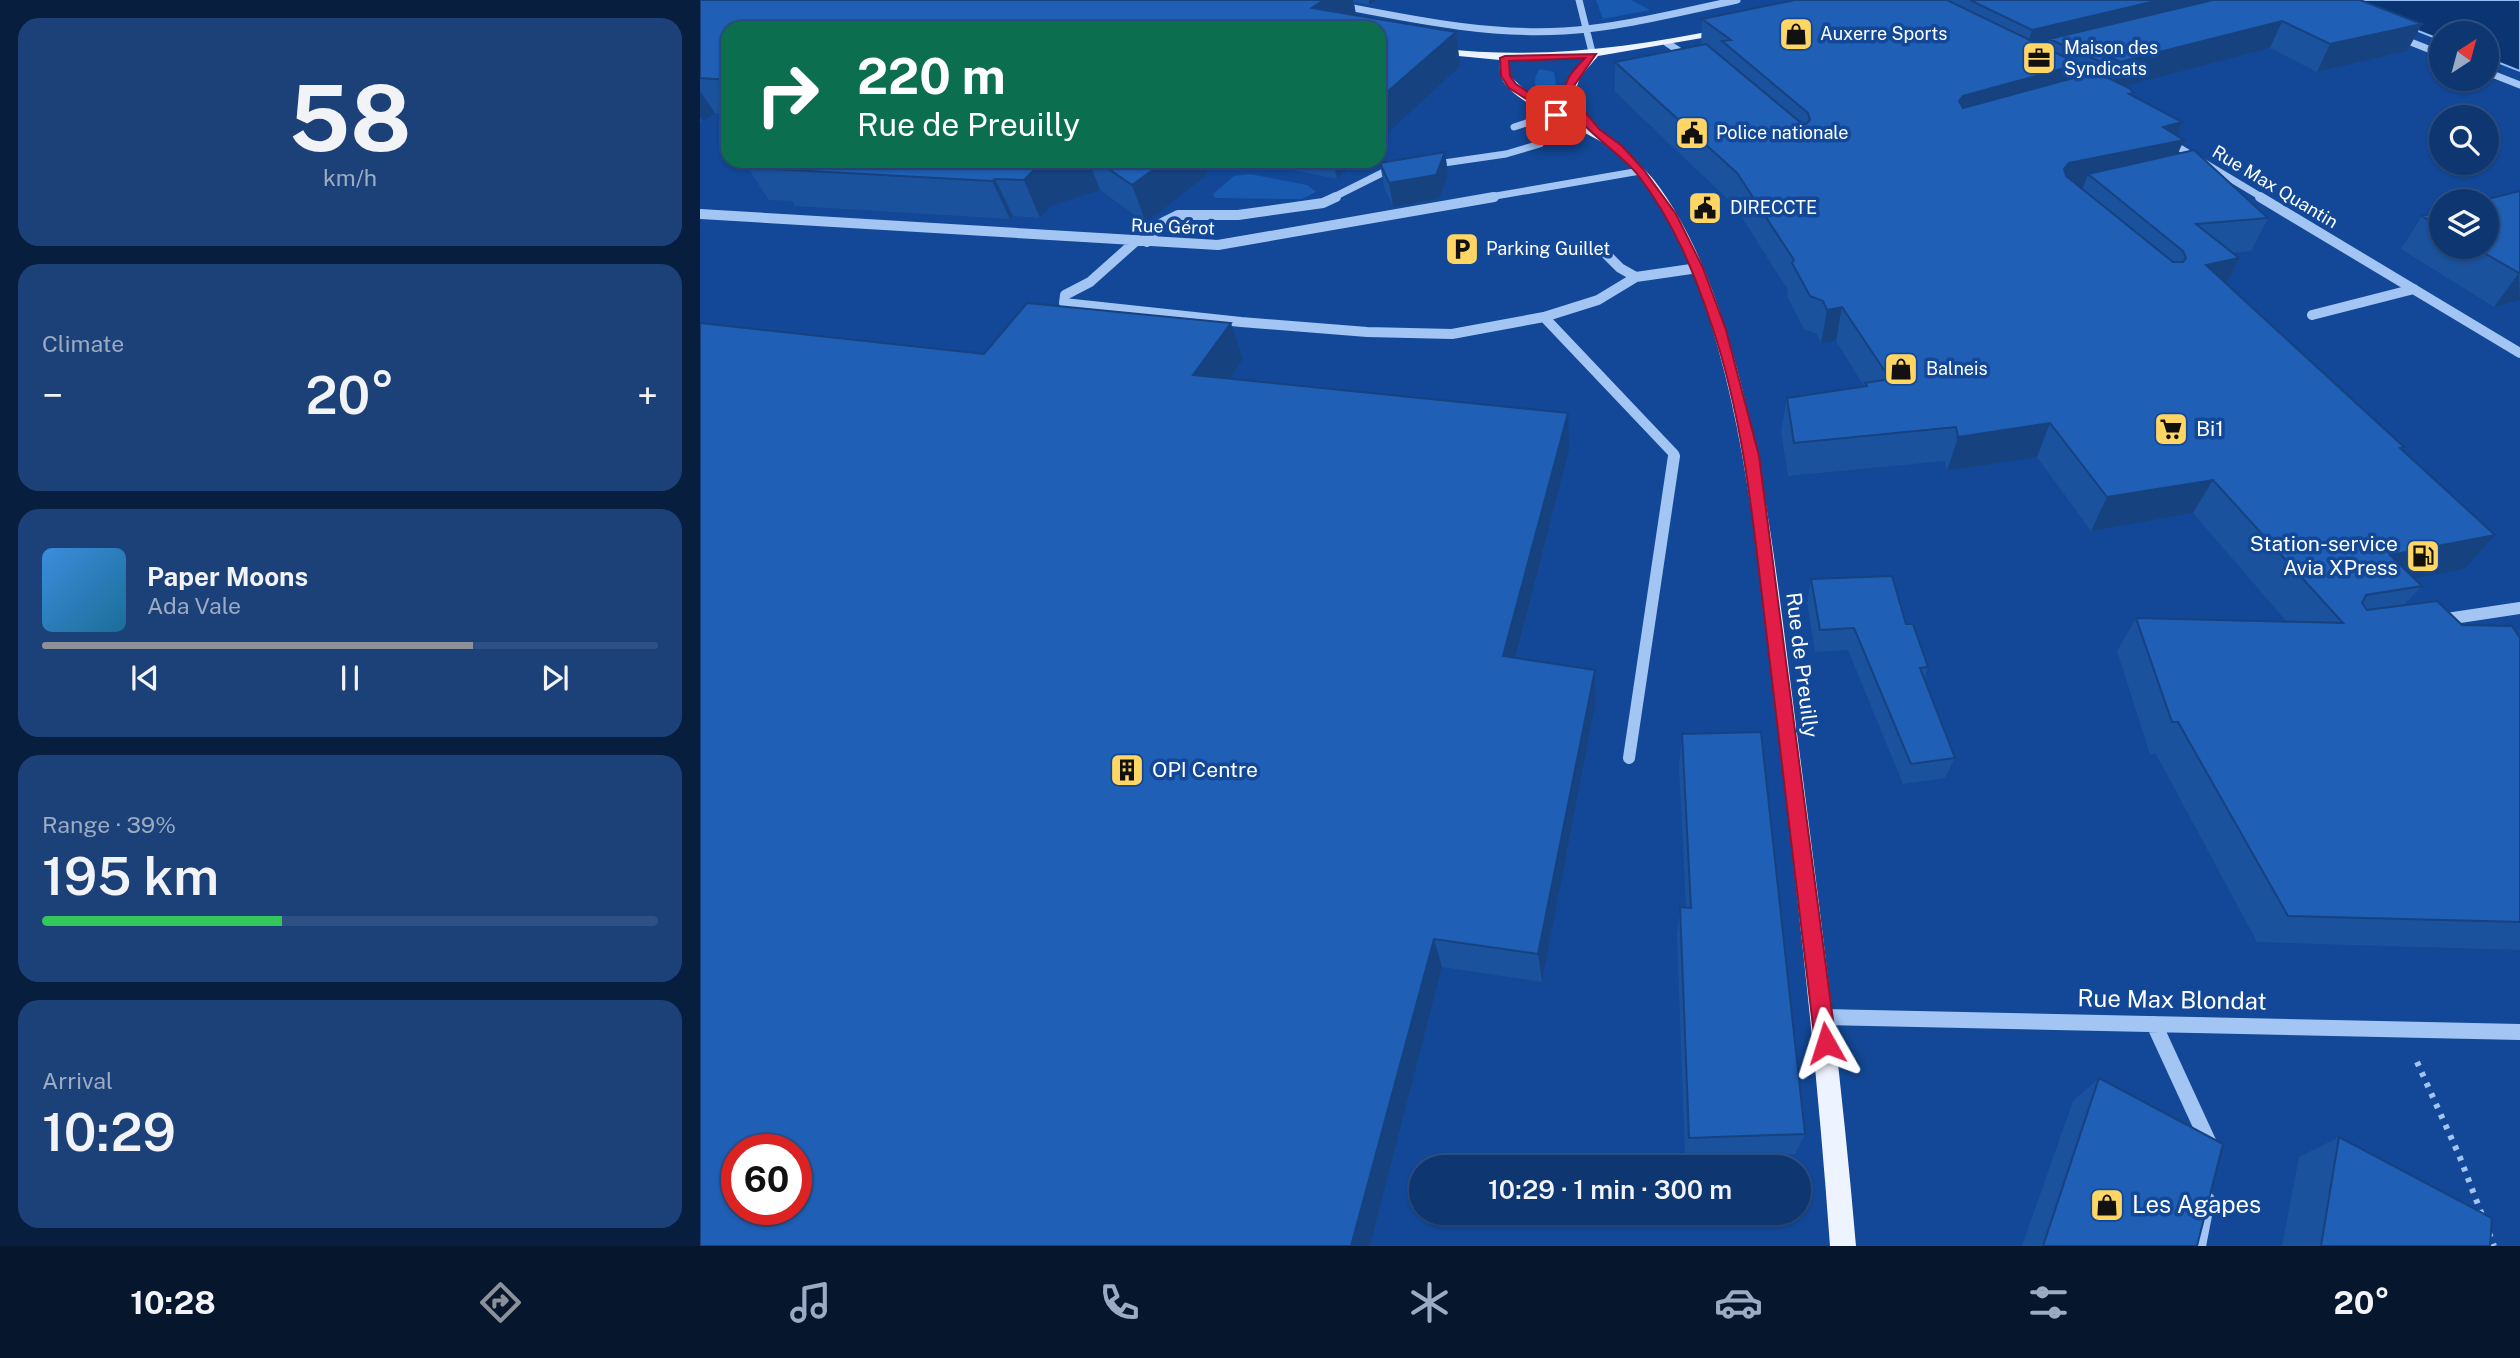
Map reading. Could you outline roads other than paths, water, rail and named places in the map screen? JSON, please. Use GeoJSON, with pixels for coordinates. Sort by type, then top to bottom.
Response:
{"type":"FeatureCollection","features":[{"type":"Feature","properties":{"kind":"main road"},"geometry":{"type":"LineString","coordinates":[[1426,50],[1505,58],[1593,55],[1731,30]]}},
{"type":"Feature","properties":{"kind":"main road"},"geometry":{"type":"LineString","coordinates":[[1576,107],[1571,101],[1569,86],[1574,75],[1593,55]]}},
{"type":"Feature","properties":{"kind":"main road","name":"Rue de Preuilly"},"geometry":{"type":"LineString","coordinates":[[1505,58],[1505,76],[1513,86],[1556,115],[1595,131],[1619,148],[1640,171],[1671,214],[1698,268],[1720,330],[1752,456],[1823,1017],[1843,1246]]}},
{"type":"Feature","properties":{"kind":"main road","name":"Rue de Preuilly"},"geometry":{"type":"LineString","coordinates":[[1576,107],[1595,131]]}},
{"type":"Feature","properties":{"kind":"street"},"geometry":{"type":"LineString","coordinates":[[1311,0],[1518,31],[1584,29],[1737,0]]}},
{"type":"Feature","properties":{"kind":"street"},"geometry":{"type":"LineString","coordinates":[[1579,0],[1584,29],[1593,55]]}},
{"type":"Feature","properties":{"kind":"street"},"geometry":{"type":"LineString","coordinates":[[1444,35],[1458,24]]}},
{"type":"Feature","properties":{"kind":"street"},"geometry":{"type":"LineString","coordinates":[[2390,34],[2429,49]]}},
{"type":"Feature","properties":{"kind":"street"},"geometry":{"type":"LineString","coordinates":[[1667,43],[1701,65]]}},
{"type":"Feature","properties":{"kind":"street"},"geometry":{"type":"LineString","coordinates":[[2499,77],[2520,85]]}},
{"type":"Feature","properties":{"kind":"street"},"geometry":{"type":"LineString","coordinates":[[1514,127],[1576,107]]}},
{"type":"Feature","properties":{"kind":"street","name":"Rue Max Quantin"},"geometry":{"type":"LineString","coordinates":[[2159,136],[2520,353]]}},
{"type":"Feature","properties":{"kind":"street"},"geometry":{"type":"LineString","coordinates":[[1425,166],[1506,155],[1540,144]]}},
{"type":"Feature","properties":{"kind":"street"},"geometry":{"type":"LineString","coordinates":[[1147,242],[1162,223],[1178,215],[1238,215],[1323,203],[1384,172],[1411,168]]}},
{"type":"Feature","properties":{"kind":"street","name":"Rue Gérot"},"geometry":{"type":"LineString","coordinates":[[700,214],[1218,245],[1640,171]]}},
{"type":"Feature","properties":{"kind":"street"},"geometry":{"type":"LineString","coordinates":[[1136,242],[1090,282],[1065,295],[1064,303],[1215,320],[1367,332],[1452,334],[1544,317],[1598,300],[1636,277],[1698,268]]}},
{"type":"Feature","properties":{"kind":"street"},"geometry":{"type":"LineString","coordinates":[[2312,314],[2414,289]]}},
{"type":"Feature","properties":{"kind":"street"},"geometry":{"type":"LineString","coordinates":[[1544,317],[1674,454],[1629,758]]}},
{"type":"Feature","properties":{"kind":"street"},"geometry":{"type":"LineString","coordinates":[[2425,622],[2520,608]]}},
{"type":"Feature","properties":{"kind":"street","name":"Rue Max Blondat"},"geometry":{"type":"LineString","coordinates":[[1823,1017],[2520,1032]]}},
{"type":"Feature","properties":{"kind":"street"},"geometry":{"type":"LineString","coordinates":[[2154,1024],[2212,1147],[2210,1177],[2198,1246]]}},
{"type":"Feature","properties":{"kind":"lane"},"geometry":{"type":"LineString","coordinates":[[2201,171],[2214,168]]}},
{"type":"Feature","properties":{"kind":"lane"},"geometry":{"type":"LineString","coordinates":[[1602,250],[1620,268],[1636,277]]}},
{"type":"Feature","properties":{"kind":"place","name":"Auxerre Sports"},"geometry":{"type":"Point","coordinates":[1796,34]}},
{"type":"Feature","properties":{"kind":"place","name":"Maison des Syndicats"},"geometry":{"type":"Point","coordinates":[2039,58]}},
{"type":"Feature","properties":{"kind":"place","name":"Police nationale"},"geometry":{"type":"Point","coordinates":[1692,133]}},
{"type":"Feature","properties":{"kind":"place","name":"DIRECCTE"},"geometry":{"type":"Point","coordinates":[1705,208]}},
{"type":"Feature","properties":{"kind":"place","name":"Parking Guillet"},"geometry":{"type":"Point","coordinates":[1462,249]}},
{"type":"Feature","properties":{"kind":"place","name":"Balneis"},"geometry":{"type":"Point","coordinates":[1901,369]}},
{"type":"Feature","properties":{"kind":"place","name":"Bi1"},"geometry":{"type":"Point","coordinates":[2171,429]}},
{"type":"Feature","properties":{"kind":"place","name":"Station-service Avia XPress"},"geometry":{"type":"Point","coordinates":[2423,556]}},
{"type":"Feature","properties":{"kind":"place","name":"OPI Centre"},"geometry":{"type":"Point","coordinates":[1127,770]}},
{"type":"Feature","properties":{"kind":"place","name":"Les Agapes"},"geometry":{"type":"Point","coordinates":[2107,1205]}}]}
